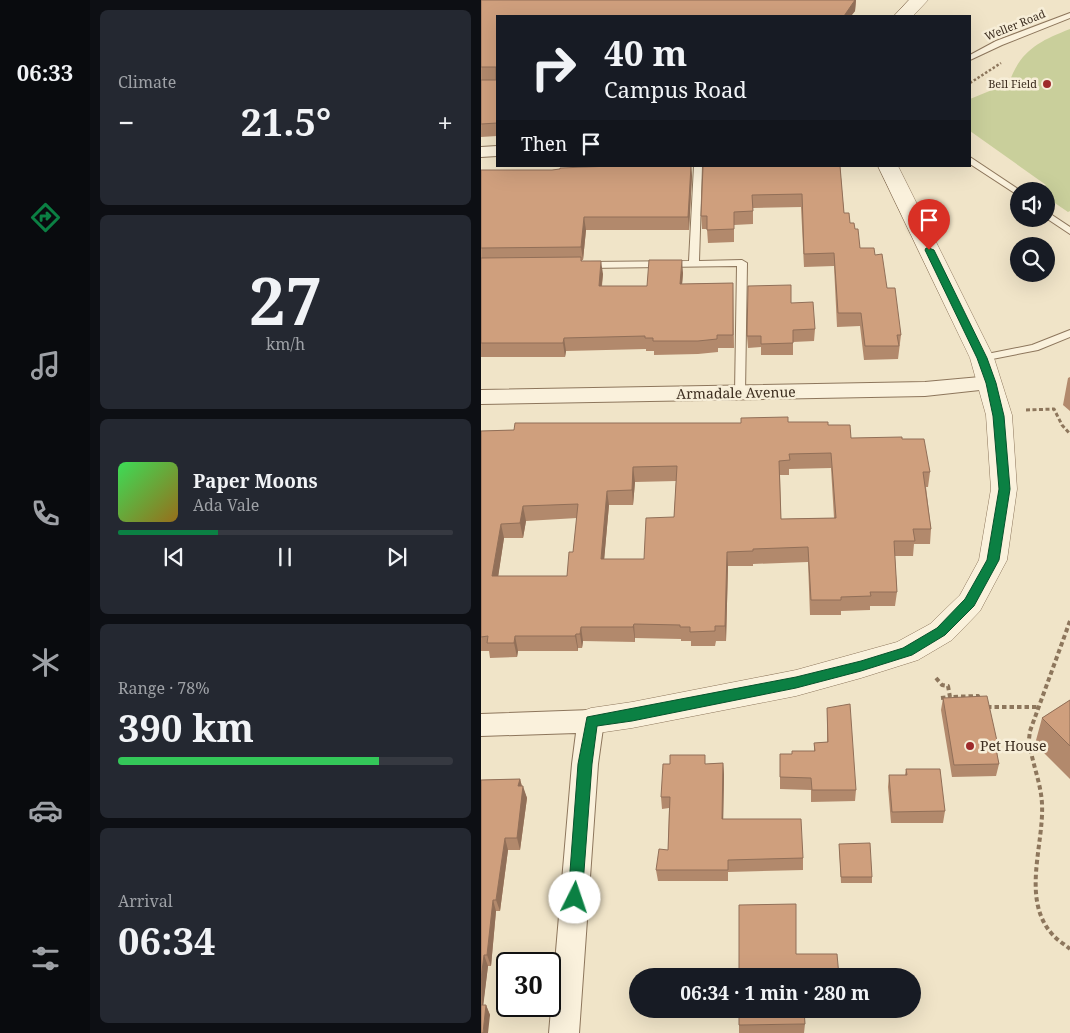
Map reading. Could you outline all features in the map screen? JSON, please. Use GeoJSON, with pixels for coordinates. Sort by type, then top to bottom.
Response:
{"type":"FeatureCollection","features":[{"type":"Feature","properties":{"kind":"street"},"geometry":{"type":"LineString","coordinates":[[904,15],[919,0]]}},
{"type":"Feature","properties":{"kind":"street"},"geometry":{"type":"LineString","coordinates":[[481,152],[496,151]]}},
{"type":"Feature","properties":{"kind":"street"},"geometry":{"type":"LineString","coordinates":[[481,725],[550,724],[632,715],[843,671],[907,651],[941,632],[970,603],[993,560],[1004,489],[999,416],[987,370],[888,167]]}},
{"type":"Feature","properties":{"kind":"street","name":"Armadale Avenue"},"geometry":{"type":"LineString","coordinates":[[481,397],[925,389],[987,370]]}},
{"type":"Feature","properties":{"kind":"street"},"geometry":{"type":"LineString","coordinates":[[564,1033],[585,764],[591,721]]}},
{"type":"Feature","properties":{"kind":"lane","name":"Weller Road"},"geometry":{"type":"LineString","coordinates":[[971,57],[999,43],[1070,15]]}},
{"type":"Feature","properties":{"kind":"lane"},"geometry":{"type":"LineString","coordinates":[[971,161],[1010,188]]}},
{"type":"Feature","properties":{"kind":"lane"},"geometry":{"type":"LineString","coordinates":[[694,264],[698,167]]}},
{"type":"Feature","properties":{"kind":"lane"},"geometry":{"type":"LineString","coordinates":[[1055,220],[1070,231]]}},
{"type":"Feature","properties":{"kind":"lane"},"geometry":{"type":"LineString","coordinates":[[578,265],[741,263],[740,393]]}},
{"type":"Feature","properties":{"kind":"lane"},"geometry":{"type":"LineString","coordinates":[[987,370],[1070,333]]}},
{"type":"Feature","properties":{"kind":"path"},"geometry":{"type":"LineString","coordinates":[[971,82],[1005,61]]}},
{"type":"Feature","properties":{"kind":"path"},"geometry":{"type":"LineString","coordinates":[[1026,410],[1054,409],[1062,426],[1070,434]]}},
{"type":"Feature","properties":{"kind":"path"},"geometry":{"type":"LineString","coordinates":[[1070,621],[1030,731],[1028,743],[1036,768],[1042,802],[1036,891],[1038,909],[1045,929],[1057,942],[1070,949]]}},
{"type":"Feature","properties":{"kind":"path"},"geometry":{"type":"LineString","coordinates":[[936,678],[942,685],[948,686],[950,698]]}},
{"type":"Feature","properties":{"kind":"path"},"geometry":{"type":"LineString","coordinates":[[941,698],[977,696],[980,702]]}},
{"type":"Feature","properties":{"kind":"path"},"geometry":{"type":"LineString","coordinates":[[983,707],[1039,707]]}},
{"type":"Feature","properties":{"kind":"green space"},"geometry":{"type":"Polygon","coordinates":[[[1070,29],[1070,211],[1068,212],[1055,203],[1055,182],[1042,182],[971,132],[971,99],[1009,83],[1025,55],[1040,43],[1070,29]]]}},
{"type":"Feature","properties":{"kind":"building"},"geometry":{"type":"Polygon","coordinates":[[[481,0],[855,0],[845,15],[496,15],[496,67],[481,67],[481,0]]]}},
{"type":"Feature","properties":{"kind":"building"},"geometry":{"type":"Polygon","coordinates":[[[481,80],[496,80],[496,123],[481,124],[481,80]]]}},
{"type":"Feature","properties":{"kind":"building"},"geometry":{"type":"Polygon","coordinates":[[[691,167],[688,217],[584,217],[581,247],[481,248],[481,170],[552,170],[560,168],[691,167]]]}},
{"type":"Feature","properties":{"kind":"building"},"geometry":{"type":"Polygon","coordinates":[[[703,167],[840,167],[844,213],[849,213],[850,223],[854,223],[855,229],[858,229],[860,248],[874,248],[875,255],[882,254],[887,288],[895,288],[901,335],[897,335],[899,346],[865,346],[861,313],[838,313],[834,253],[804,254],[802,194],[752,195],[753,211],[734,212],[734,229],[707,230],[707,216],[701,216],[703,167]]]}},
{"type":"Feature","properties":{"kind":"building"},"geometry":{"type":"Polygon","coordinates":[[[581,257],[581,261],[601,261],[599,286],[647,286],[649,260],[682,260],[680,284],[733,283],[733,335],[717,335],[717,339],[698,341],[653,341],[653,338],[645,338],[645,336],[564,338],[563,343],[481,343],[481,258],[581,257]]]}},
{"type":"Feature","properties":{"kind":"building"},"geometry":{"type":"Polygon","coordinates":[[[791,285],[791,303],[813,302],[815,329],[793,330],[793,343],[761,344],[761,336],[747,336],[748,286],[791,285]]]}},
{"type":"Feature","properties":{"kind":"building"},"geometry":{"type":"Polygon","coordinates":[[[788,417],[788,422],[828,422],[828,425],[850,425],[851,438],[902,437],[902,439],[924,439],[930,472],[923,472],[931,529],[913,529],[915,541],[894,541],[897,592],[870,592],[871,596],[841,597],[841,600],[811,600],[808,547],[753,549],[753,551],[727,552],[725,626],[715,626],[715,631],[690,632],[690,627],[680,627],[680,625],[634,624],[633,627],[581,627],[580,634],[575,636],[515,636],[514,643],[487,643],[488,636],[481,637],[481,431],[514,430],[515,423],[741,423],[741,418],[788,417]],[[831,453],[789,454],[790,460],[779,461],[781,519],[836,518],[831,453]],[[677,466],[633,467],[632,490],[607,491],[601,559],[644,559],[646,518],[674,517],[677,466]],[[578,504],[523,506],[520,523],[501,524],[492,576],[567,576],[569,552],[573,552],[578,504]]]}},
{"type":"Feature","properties":{"kind":"building","name":"Pet House"},"geometry":{"type":"Polygon","coordinates":[[[987,696],[999,750],[996,749],[999,764],[954,765],[943,698],[987,696]]]}},
{"type":"Feature","properties":{"kind":"building"},"geometry":{"type":"Polygon","coordinates":[[[1070,700],[1070,746],[1042,718],[1070,700]]]}},
{"type":"Feature","properties":{"kind":"building"},"geometry":{"type":"Polygon","coordinates":[[[850,704],[856,790],[812,790],[811,778],[780,777],[780,754],[792,754],[792,751],[815,751],[814,743],[828,742],[827,708],[850,704]]]}},
{"type":"Feature","properties":{"kind":"building"},"geometry":{"type":"Polygon","coordinates":[[[670,755],[705,755],[705,764],[723,763],[722,819],[801,819],[803,858],[728,860],[728,870],[656,870],[659,849],[668,850],[670,797],[661,797],[663,764],[670,764],[670,755]]]}},
{"type":"Feature","properties":{"kind":"building"},"geometry":{"type":"Polygon","coordinates":[[[906,769],[940,769],[945,811],[892,812],[889,775],[907,775],[906,769]]]}},
{"type":"Feature","properties":{"kind":"building"},"geometry":{"type":"Polygon","coordinates":[[[520,779],[518,786],[523,786],[517,838],[505,838],[496,900],[493,900],[487,955],[484,955],[481,979],[481,780],[520,779]]]}},
{"type":"Feature","properties":{"kind":"building"},"geometry":{"type":"Polygon","coordinates":[[[870,843],[872,877],[841,877],[839,844],[870,843]]]}},
{"type":"Feature","properties":{"kind":"building"},"geometry":{"type":"Polygon","coordinates":[[[796,904],[796,954],[837,954],[838,968],[739,968],[739,905],[796,904]]]}},
{"type":"Feature","properties":{"kind":"building"},"geometry":{"type":"Polygon","coordinates":[[[481,1005],[486,1005],[483,1033],[481,1033],[481,1005]]]}},
{"type":"Feature","properties":{"kind":"building"},"geometry":{"type":"Polygon","coordinates":[[[739,1018],[805,1018],[805,1024],[739,1025],[739,1018]]]}},
{"type":"Feature","properties":{"kind":"place","name":"Bell Field"},"geometry":{"type":"Point","coordinates":[1047,84]}},
{"type":"Feature","properties":{"kind":"place","name":"Pet House"},"geometry":{"type":"Point","coordinates":[970,746]}},
{"type":"Feature","properties":{"kind":"route"},"geometry":{"type":"LineString","coordinates":[[575,898],[585,764],[591,721],[632,715],[796,682],[861,666],[907,651],[941,632],[970,603],[993,560],[1004,489],[999,416],[991,383],[982,358],[929,250]]}}]}
